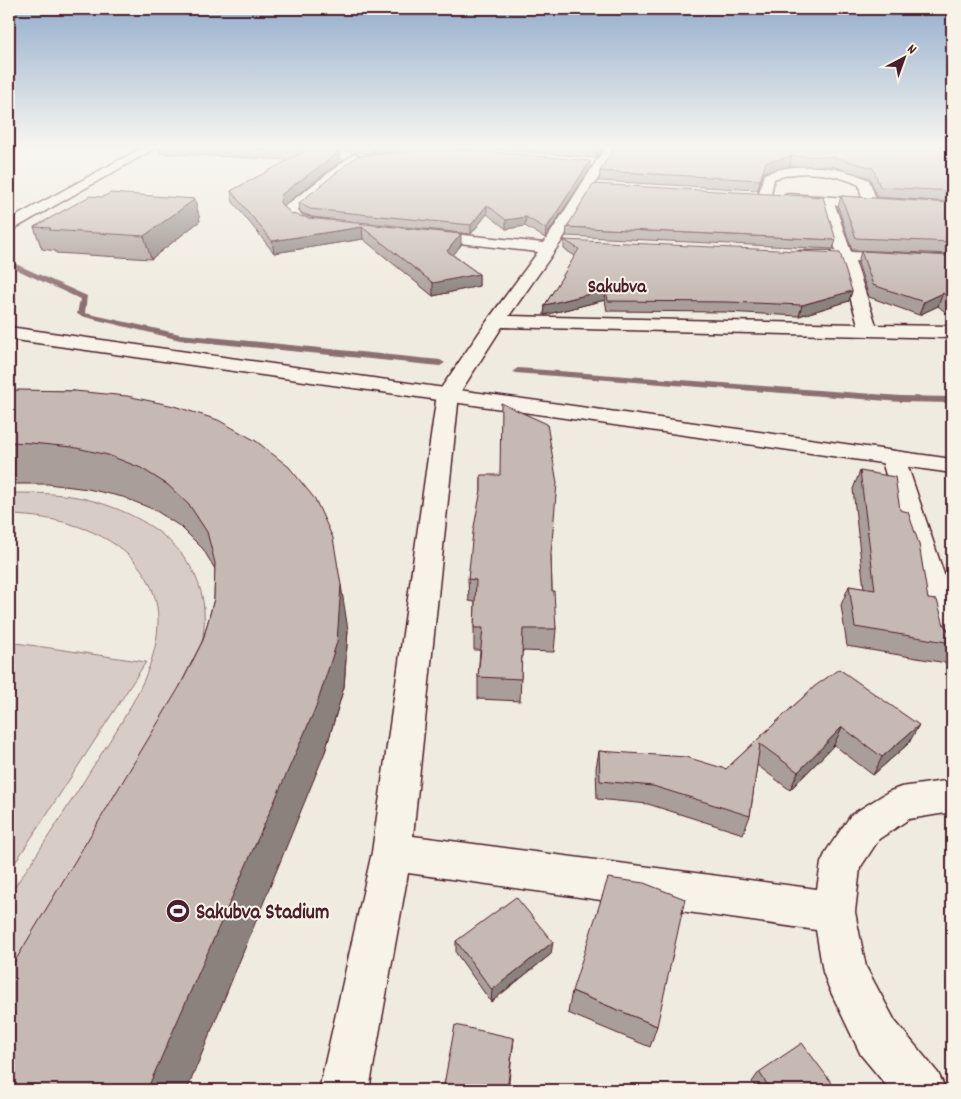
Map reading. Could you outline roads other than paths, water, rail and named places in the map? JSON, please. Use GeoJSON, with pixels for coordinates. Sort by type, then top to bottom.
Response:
{"type":"FeatureCollection","features":[{"type":"Feature","properties":{"kind":"street"},"geometry":{"type":"LineString","coordinates":[[9,226],[61,197]]}},
{"type":"Feature","properties":{"kind":"street"},"geometry":{"type":"LineString","coordinates":[[308,197],[290,210],[290,213],[299,220],[340,226]]}},
{"type":"Feature","properties":{"kind":"street"},"geometry":{"type":"LineString","coordinates":[[344,1090],[392,852],[448,394],[496,321],[550,245],[579,197]]}},
{"type":"Feature","properties":{"kind":"street"},"geometry":{"type":"LineString","coordinates":[[782,197],[952,208]]}},
{"type":"Feature","properties":{"kind":"street"},"geometry":{"type":"LineString","coordinates":[[869,197],[870,203]]}},
{"type":"Feature","properties":{"kind":"street"},"geometry":{"type":"LineString","coordinates":[[827,200],[869,330]]}},
{"type":"Feature","properties":{"kind":"street"},"geometry":{"type":"LineString","coordinates":[[409,233],[550,245],[572,243]]}},
{"type":"Feature","properties":{"kind":"street"},"geometry":{"type":"LineString","coordinates":[[787,253],[952,261]]}},
{"type":"Feature","properties":{"kind":"street"},"geometry":{"type":"LineString","coordinates":[[496,321],[952,332]]}},
{"type":"Feature","properties":{"kind":"street"},"geometry":{"type":"LineString","coordinates":[[9,333],[952,466]]}},
{"type":"Feature","properties":{"kind":"street"},"geometry":{"type":"LineString","coordinates":[[893,458],[952,644]]}},
{"type":"Feature","properties":{"kind":"street"},"geometry":{"type":"LineString","coordinates":[[921,1090],[878,1038],[845,972],[834,912],[841,863],[865,827],[901,804],[952,796]]}},
{"type":"Feature","properties":{"kind":"street"},"geometry":{"type":"LineString","coordinates":[[392,852],[834,912]]}},
{"type":"Feature","properties":{"kind":"waterway"},"geometry":{"type":"LineString","coordinates":[[9,263],[84,298],[81,314],[180,337],[440,363]]}},
{"type":"Feature","properties":{"kind":"waterway"},"geometry":{"type":"LineString","coordinates":[[518,371],[901,399],[952,400]]}},
{"type":"Feature","properties":{"kind":"place","name":"Sakubva Stadium"},"geometry":{"type":"Point","coordinates":[178,911]}},
{"type":"Feature","properties":{"kind":"district","name":"Sakubva"},"geometry":{"type":"Point","coordinates":[617,285]}}]}
